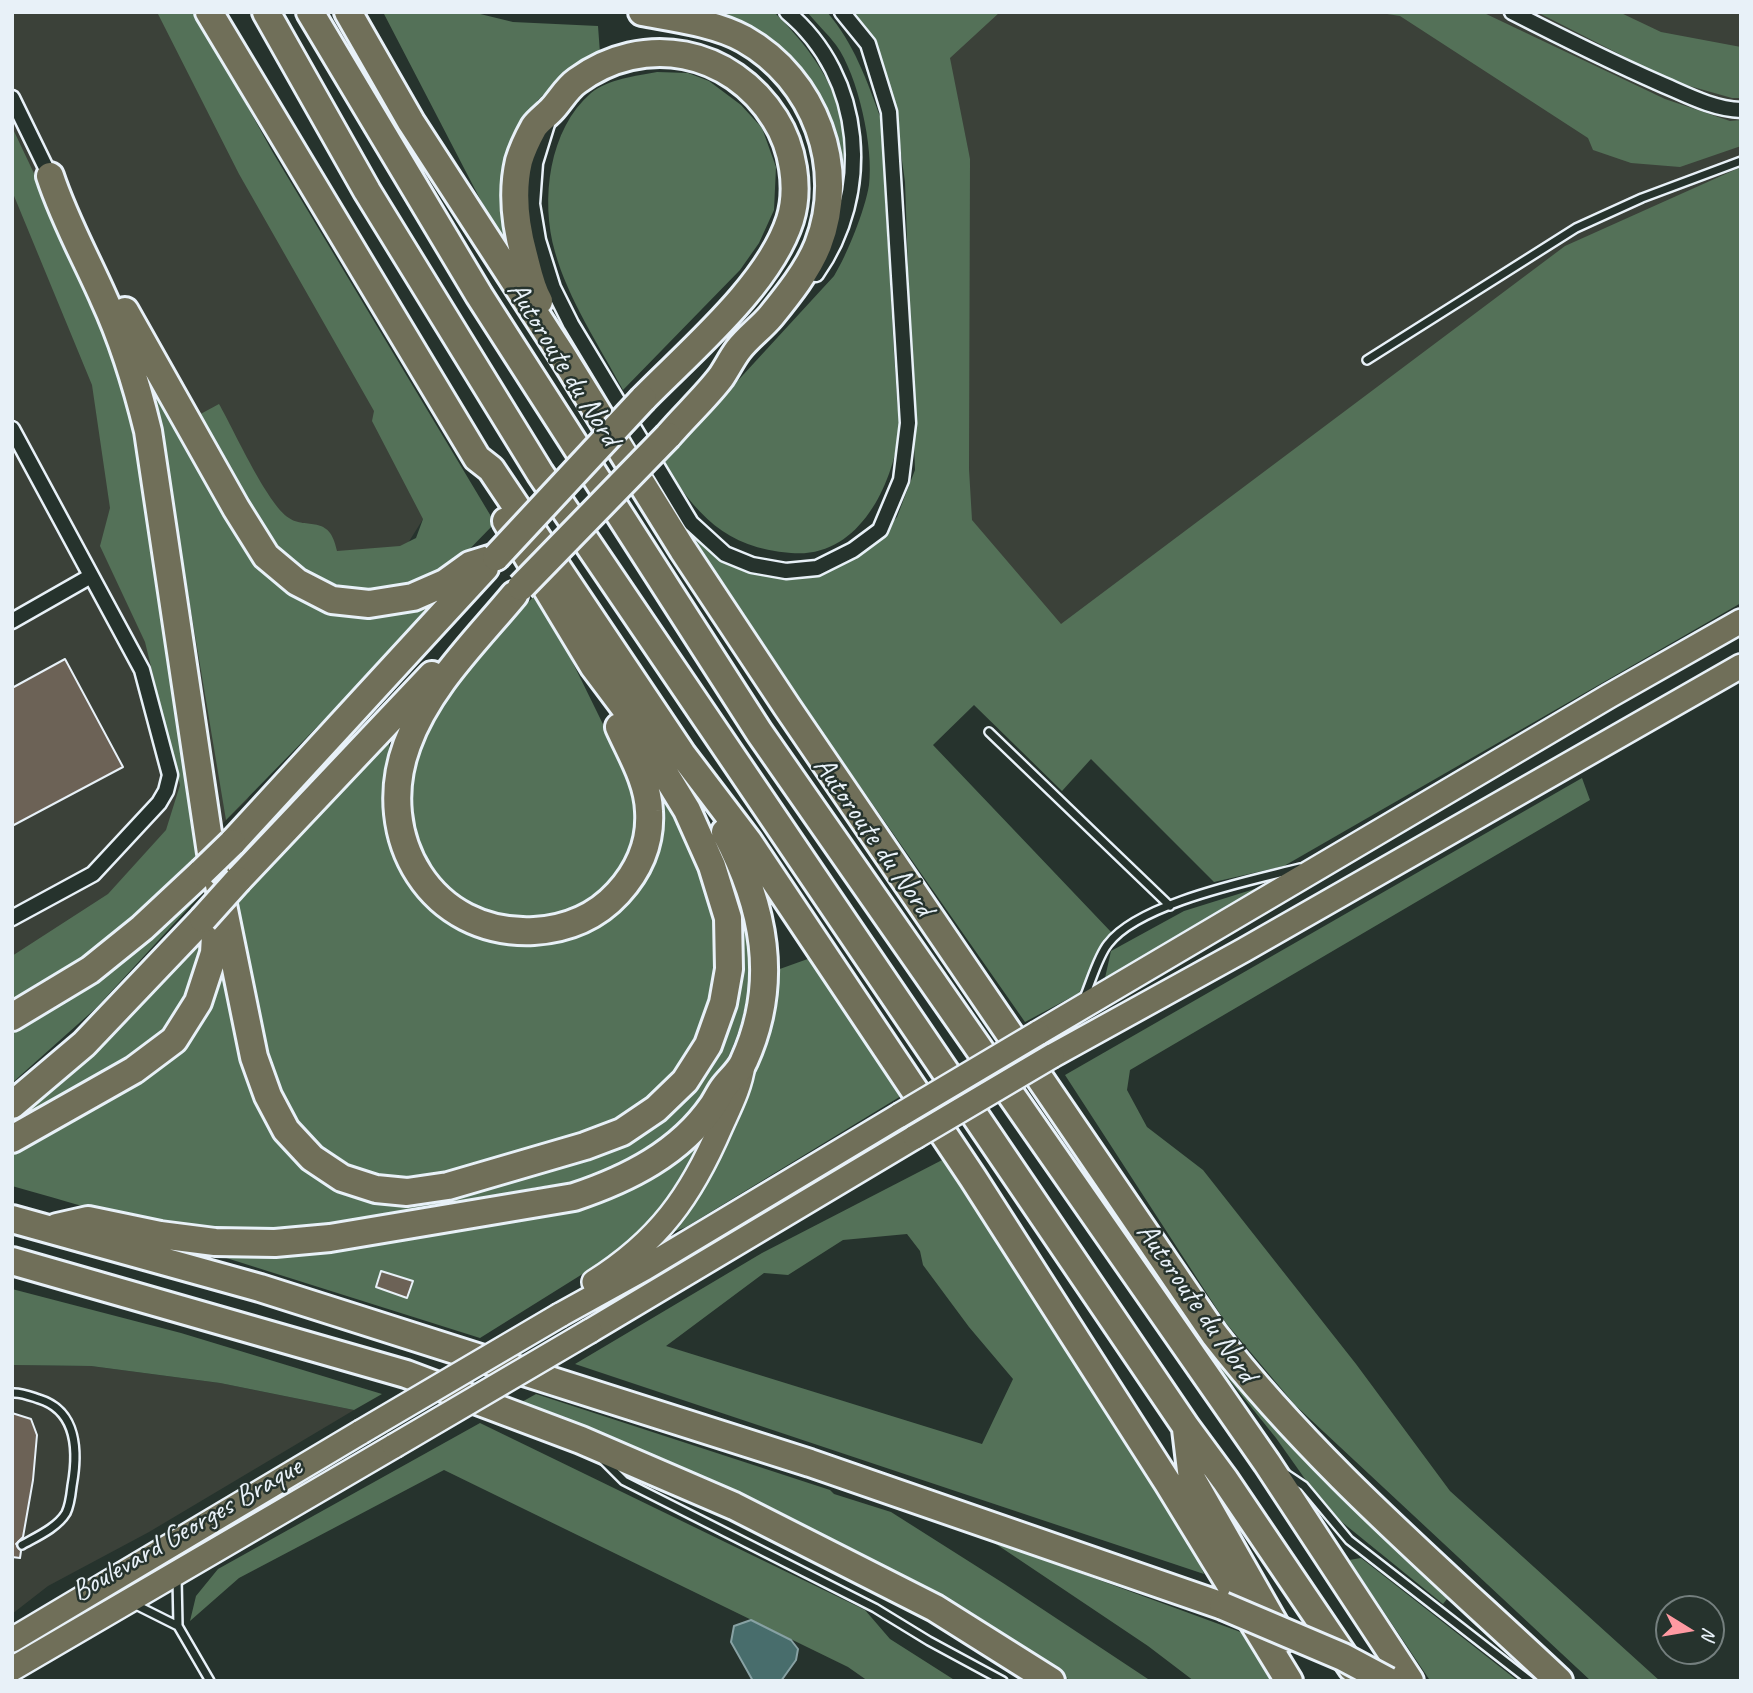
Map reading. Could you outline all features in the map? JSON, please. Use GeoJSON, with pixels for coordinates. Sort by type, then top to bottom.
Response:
{"type":"FeatureCollection","features":[{"type":"Feature","properties":{"kind":"highway"},"geometry":{"type":"LineString","coordinates":[[209,12],[477,458],[491,469],[682,754],[748,841],[973,1178],[1168,1483],[1289,1681]]}},
{"type":"Feature","properties":{"kind":"highway"},"geometry":{"type":"LineString","coordinates":[[266,12],[367,191],[540,473],[1361,1681]]}},
{"type":"Feature","properties":{"kind":"highway","name":"Autoroute du Nord"},"geometry":{"type":"LineString","coordinates":[[310,12],[479,295],[759,732],[1266,1463],[1410,1681]]}},
{"type":"Feature","properties":{"kind":"highway"},"geometry":{"type":"LineString","coordinates":[[348,12],[411,122],[562,355],[683,551],[1214,1334],[1292,1427],[1559,1681]]}},
{"type":"Feature","properties":{"kind":"highway"},"geometry":{"type":"LineString","coordinates":[[12,1105],[85,1044],[448,657],[517,591],[668,436],[721,377],[739,349],[770,316],[797,281],[817,246],[828,205],[828,164],[819,124],[801,90],[773,59],[742,38],[689,20],[642,12]]}},
{"type":"Feature","properties":{"kind":"highway"},"geometry":{"type":"LineString","coordinates":[[12,1017],[90,970],[142,928],[202,873],[221,839],[735,305],[768,262],[789,222],[794,202],[795,185],[786,142],[772,114],[752,90],[722,68],[681,54],[650,52],[619,59],[576,81],[534,127],[519,161],[515,204],[521,243],[536,295],[551,324],[562,355]]}},
{"type":"Feature","properties":{"kind":"highway"},"geometry":{"type":"LineString","coordinates":[[50,176],[60,205],[121,339],[148,432],[221,839],[254,1057],[268,1096],[286,1130],[312,1158],[342,1178],[376,1189],[407,1192],[448,1186],[585,1146],[622,1132],[656,1109],[685,1081],[708,1045],[723,1003],[729,970],[728,918],[712,866],[687,810],[624,708],[594,667],[478,477],[477,458]]}},
{"type":"Feature","properties":{"kind":"highway"},"geometry":{"type":"LineString","coordinates":[[50,176],[69,202],[124,310],[236,508],[266,556],[276,565],[296,582],[332,600],[369,604],[413,597],[445,583],[470,565],[496,556]]}},
{"type":"Feature","properties":{"kind":"highway"},"geometry":{"type":"LineString","coordinates":[[517,591],[438,686],[420,714],[406,746],[398,784],[396,806],[399,828],[411,862],[420,877],[455,910],[483,925],[512,932],[552,930],[579,922],[609,903],[627,883],[642,859],[648,839],[649,810],[644,783],[594,667]]}},
{"type":"Feature","properties":{"kind":"highway"},"geometry":{"type":"LineString","coordinates":[[52,1229],[88,1220],[160,1235],[215,1242],[275,1243],[330,1238],[574,1197],[613,1184],[670,1150],[704,1115],[743,1064],[760,1016],[764,980],[764,949],[759,917],[740,862],[682,754]]}},
{"type":"Feature","properties":{"kind":"highway"},"geometry":{"type":"LineString","coordinates":[[12,1139],[134,1070],[174,1040],[198,1002],[214,953],[221,839]]}},
{"type":"Feature","properties":{"kind":"highway"},"geometry":{"type":"LineString","coordinates":[[12,1219],[260,1288],[1034,1538],[1223,1606],[1343,1657],[1388,1681]]}},
{"type":"Feature","properties":{"kind":"highway"},"geometry":{"type":"LineString","coordinates":[[12,1261],[405,1374],[585,1442],[734,1506],[923,1602],[1051,1681]]}},
{"type":"Feature","properties":{"kind":"highway"},"geometry":{"type":"LineString","coordinates":[[1186,1427],[1192,1479],[1306,1681]]}},
{"type":"Feature","properties":{"kind":"main road","name":"Boulevard Georges Braque"},"geometry":{"type":"LineString","coordinates":[[19,1633],[262,1493],[560,1315],[657,1261],[1038,1032],[1741,621]]}},
{"type":"Feature","properties":{"kind":"main road","name":"Boulevard Georges Braque"},"geometry":{"type":"LineString","coordinates":[[12,1669],[590,1331],[1052,1056],[1741,666]]}},
{"type":"Feature","properties":{"kind":"main road"},"geometry":{"type":"LineString","coordinates":[[560,1315],[577,1292],[610,1271],[649,1238],[685,1198],[709,1154],[741,1081],[743,1064]]}},
{"type":"Feature","properties":{"kind":"street"},"geometry":{"type":"LineString","coordinates":[[721,377],[745,359],[811,282],[836,243],[849,203],[854,160],[845,97],[834,69],[787,12]]}},
{"type":"Feature","properties":{"kind":"street"},"geometry":{"type":"LineString","coordinates":[[552,110],[535,163],[532,204],[538,240],[553,288],[571,324],[691,523],[725,554],[752,565],[786,571],[817,568],[853,550],[880,530],[901,480],[908,423],[889,112],[868,44],[842,12]]}},
{"type":"Feature","properties":{"kind":"street"},"geometry":{"type":"LineString","coordinates":[[1512,12],[1593,54],[1701,101],[1741,110]]}},
{"type":"Feature","properties":{"kind":"street"},"geometry":{"type":"LineString","coordinates":[[12,98],[50,176]]}},
{"type":"Feature","properties":{"kind":"street"},"geometry":{"type":"LineString","coordinates":[[12,429],[142,670],[170,775],[166,791],[159,803],[93,874],[12,918]]}},
{"type":"Feature","properties":{"kind":"street"},"geometry":{"type":"LineString","coordinates":[[12,621],[91,576]]}},
{"type":"Feature","properties":{"kind":"lane"},"geometry":{"type":"LineString","coordinates":[[1367,360],[1576,228],[1642,198],[1741,160]]}},
{"type":"Feature","properties":{"kind":"lane"},"geometry":{"type":"LineString","coordinates":[[989,732],[1170,906]]}},
{"type":"Feature","properties":{"kind":"lane"},"geometry":{"type":"LineString","coordinates":[[1080,1008],[1107,944],[1134,921],[1191,897],[1331,860]]}},
{"type":"Feature","properties":{"kind":"lane"},"geometry":{"type":"LineString","coordinates":[[12,1393],[18,1392],[48,1402],[66,1419],[75,1438],[76,1469],[65,1515],[45,1532],[22,1545]]}},
{"type":"Feature","properties":{"kind":"lane"},"geometry":{"type":"LineString","coordinates":[[585,1442],[624,1481],[863,1602],[1003,1681]]}},
{"type":"Feature","properties":{"kind":"lane"},"geometry":{"type":"LineString","coordinates":[[1266,1463],[1304,1486],[1349,1540],[1530,1681]]}},
{"type":"Feature","properties":{"kind":"lane"},"geometry":{"type":"LineString","coordinates":[[177,1572],[178,1626],[209,1681]]}},
{"type":"Feature","properties":{"kind":"lane"},"geometry":{"type":"LineString","coordinates":[[127,1601],[178,1626]]}},
{"type":"Feature","properties":{"kind":"shaded area"},"geometry":{"type":"Polygon","coordinates":[[[12,12],[191,12],[445,484],[247,800],[111,931],[12,993],[12,12]]]}},
{"type":"Feature","properties":{"kind":"shaded area"},"geometry":{"type":"Polygon","coordinates":[[[879,12],[1741,12],[1741,222],[1078,713],[941,477],[924,122],[879,12]]]}},
{"type":"Feature","properties":{"kind":"shaded area"},"geometry":{"type":"Polygon","coordinates":[[[12,1365],[91,1366],[220,1383],[354,1410],[149,1532],[48,1586],[12,1614],[12,1365]]]}},
{"type":"Feature","properties":{"kind":"green space"},"geometry":{"type":"Polygon","coordinates":[[[157,12],[195,12],[272,151],[495,523],[457,562],[423,588],[348,593],[314,582],[252,526],[195,417],[219,404],[261,483],[280,510],[296,521],[317,525],[329,531],[337,551],[400,546],[416,538],[423,519],[372,421],[374,411],[239,174],[157,12]]]}},
{"type":"Feature","properties":{"kind":"green space"},"geometry":{"type":"Polygon","coordinates":[[[383,12],[472,12],[513,22],[598,26],[600,53],[570,69],[538,100],[518,136],[512,247],[506,249],[383,12]]]}},
{"type":"Feature","properties":{"kind":"green space"},"geometry":{"type":"Polygon","coordinates":[[[692,12],[774,12],[786,24],[817,63],[838,107],[842,123],[844,179],[826,115],[692,12]]]}},
{"type":"Feature","properties":{"kind":"green space"},"geometry":{"type":"Polygon","coordinates":[[[807,12],[827,12],[845,36],[859,63],[881,119],[899,428],[888,475],[867,516],[852,532],[835,544],[814,552],[791,553],[768,550],[730,536],[701,512],[663,462],[834,276],[850,245],[864,207],[870,170],[863,112],[844,58],[807,12]]]}},
{"type":"Feature","properties":{"kind":"green space"},"geometry":{"type":"Polygon","coordinates":[[[843,12],[1000,12],[950,58],[970,159],[969,469],[972,520],[1061,624],[1565,246],[1741,167],[1741,603],[1284,866],[1214,882],[1091,759],[1062,791],[974,705],[933,745],[1112,933],[1079,993],[1025,1022],[699,556],[685,526],[733,559],[822,571],[868,549],[897,517],[915,470],[905,182],[896,117],[872,55],[843,12]]]}},
{"type":"Feature","properties":{"kind":"green space"},"geometry":{"type":"Polygon","coordinates":[[[1374,12],[1482,12],[1665,99],[1730,121],[1741,120],[1741,146],[1680,167],[1631,163],[1593,150],[1588,138],[1400,16],[1374,12]]]}},
{"type":"Feature","properties":{"kind":"green space"},"geometry":{"type":"Polygon","coordinates":[[[1537,12],[1619,12],[1661,32],[1741,47],[1741,98],[1732,98],[1672,81],[1537,12]]]}},
{"type":"Feature","properties":{"kind":"green space"},"geometry":{"type":"Polygon","coordinates":[[[657,72],[688,73],[709,81],[741,105],[762,128],[776,167],[774,210],[759,243],[740,270],[623,390],[576,305],[561,270],[551,232],[549,188],[557,145],[577,108],[591,93],[606,84],[657,72]]]}},
{"type":"Feature","properties":{"kind":"green space"},"geometry":{"type":"Polygon","coordinates":[[[12,127],[86,283],[128,392],[198,847],[195,857],[88,958],[12,1005],[12,956],[108,894],[166,830],[180,785],[145,642],[100,546],[110,508],[92,385],[12,191],[12,127]]]}},
{"type":"Feature","properties":{"kind":"green space"},"geometry":{"type":"Polygon","coordinates":[[[145,372],[285,580],[425,605],[432,609],[226,820],[161,432],[145,372]]]}},
{"type":"Feature","properties":{"kind":"green space"},"geometry":{"type":"Polygon","coordinates":[[[538,592],[627,773],[636,816],[630,856],[609,884],[572,909],[534,918],[507,918],[469,903],[438,882],[410,830],[407,791],[428,720],[448,687],[538,592]]]}},
{"type":"Feature","properties":{"kind":"green space"},"geometry":{"type":"Polygon","coordinates":[[[389,740],[389,819],[403,872],[430,905],[462,926],[591,925],[630,900],[654,863],[660,827],[661,792],[690,846],[713,905],[717,930],[716,974],[708,1007],[690,1050],[657,1091],[615,1123],[443,1172],[392,1178],[364,1173],[329,1154],[300,1131],[270,1079],[235,901],[389,740]]]}},
{"type":"Feature","properties":{"kind":"green space"},"geometry":{"type":"Polygon","coordinates":[[[1582,778],[1590,800],[1130,1070],[1127,1090],[1147,1127],[1203,1170],[1356,1364],[1450,1491],[1660,1681],[1591,1681],[1295,1405],[1226,1323],[1065,1075],[1582,778]]]}},
{"type":"Feature","properties":{"kind":"green space"},"geometry":{"type":"Polygon","coordinates":[[[717,847],[737,893],[749,942],[749,982],[742,1020],[728,1056],[709,1089],[685,1118],[656,1143],[622,1164],[585,1179],[370,1218],[274,1230],[209,1230],[156,1224],[12,1186],[12,1148],[121,1094],[166,1061],[226,941],[264,1112],[369,1196],[606,1149],[720,1032],[717,847]]]}},
{"type":"Feature","properties":{"kind":"green space"},"geometry":{"type":"Polygon","coordinates":[[[203,883],[205,890],[96,1008],[12,1083],[12,1030],[203,883]]]}},
{"type":"Feature","properties":{"kind":"green space"},"geometry":{"type":"Polygon","coordinates":[[[1264,886],[1105,978],[1111,951],[1184,911],[1264,886]]]}},
{"type":"Feature","properties":{"kind":"green space"},"geometry":{"type":"Polygon","coordinates":[[[206,929],[202,971],[155,1047],[12,1126],[12,1121],[64,1077],[113,1029],[206,929]]]}},
{"type":"Feature","properties":{"kind":"green space"},"geometry":{"type":"Polygon","coordinates":[[[816,956],[906,1093],[686,1227],[668,1234],[694,1203],[729,1139],[756,1072],[774,1009],[777,970],[816,956]]]}},
{"type":"Feature","properties":{"kind":"green space"},"geometry":{"type":"Polygon","coordinates":[[[709,1134],[690,1178],[629,1245],[480,1338],[201,1250],[624,1187],[709,1134]]]}},
{"type":"Feature","properties":{"kind":"green space"},"geometry":{"type":"Polygon","coordinates":[[[946,1158],[1189,1538],[1204,1574],[575,1364],[762,1253],[946,1158]],[[907,1234],[843,1240],[788,1275],[764,1273],[666,1346],[982,1444],[1013,1379],[969,1327],[923,1265],[920,1251],[907,1234]]]}},
{"type":"Feature","properties":{"kind":"green space"},"geometry":{"type":"Polygon","coordinates":[[[12,1289],[181,1333],[382,1394],[354,1410],[220,1383],[91,1366],[12,1365],[12,1289]]]}},
{"type":"Feature","properties":{"kind":"green space"},"geometry":{"type":"Polygon","coordinates":[[[1215,1350],[1374,1529],[1447,1599],[1443,1604],[1327,1510],[1276,1438],[1210,1356],[1215,1350]]]}},
{"type":"Feature","properties":{"kind":"green space"},"geometry":{"type":"Polygon","coordinates":[[[536,1394],[891,1512],[1151,1681],[1071,1681],[1052,1668],[520,1403],[536,1394]]]}},
{"type":"Feature","properties":{"kind":"green space"},"geometry":{"type":"Polygon","coordinates":[[[480,1423],[865,1610],[890,1639],[956,1681],[868,1681],[848,1667],[444,1470],[239,1578],[190,1621],[196,1596],[218,1569],[480,1423]]]}},
{"type":"Feature","properties":{"kind":"green space"},"geometry":{"type":"Polygon","coordinates":[[[990,1540],[1246,1634],[1275,1681],[1194,1681],[1148,1646],[990,1540]]]}},
{"type":"Feature","properties":{"kind":"green space"},"geometry":{"type":"Polygon","coordinates":[[[1361,1558],[1518,1681],[1429,1679],[1349,1560],[1361,1558]]]}},
{"type":"Feature","properties":{"kind":"water"},"geometry":{"type":"Polygon","coordinates":[[[751,1620],[791,1640],[798,1649],[796,1660],[781,1681],[753,1681],[731,1642],[734,1626],[751,1620]]]}},
{"type":"Feature","properties":{"kind":"building"},"geometry":{"type":"Polygon","coordinates":[[[65,659],[123,767],[12,826],[12,688],[65,659]]]}},
{"type":"Feature","properties":{"kind":"building"},"geometry":{"type":"Polygon","coordinates":[[[381,1271],[413,1281],[407,1298],[376,1287],[381,1271]]]}},
{"type":"Feature","properties":{"kind":"building"},"geometry":{"type":"Polygon","coordinates":[[[12,1413],[31,1419],[37,1435],[33,1480],[23,1537],[16,1544],[21,1551],[20,1558],[12,1557],[12,1413]]]}}]}
